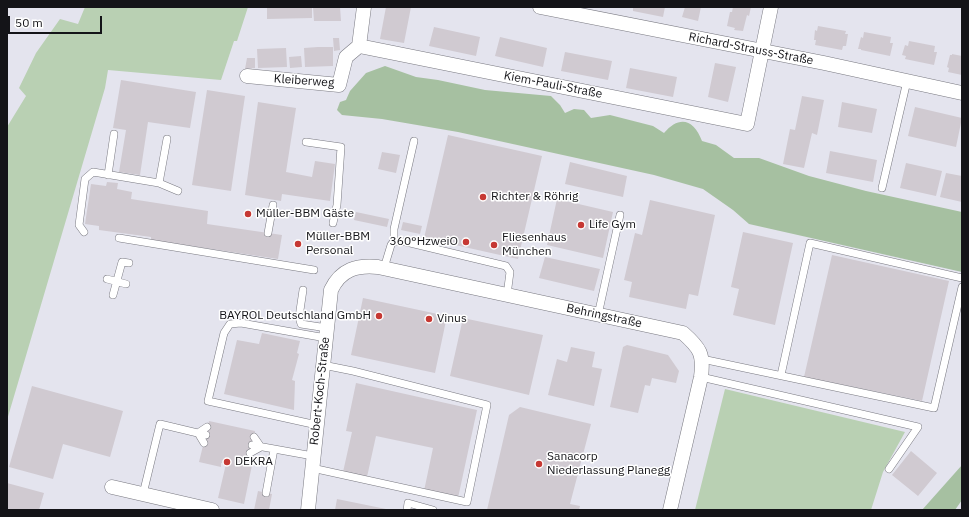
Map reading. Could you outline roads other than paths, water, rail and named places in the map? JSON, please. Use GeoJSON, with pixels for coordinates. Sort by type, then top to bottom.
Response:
{"type":"FeatureCollection","features":[{"type":"Feature","properties":{"kind":"street"},"geometry":{"type":"LineString","coordinates":[[359,46],[364,7]]}},
{"type":"Feature","properties":{"kind":"street","name":"Richard-Strauss-Straße"},"geometry":{"type":"LineString","coordinates":[[540,7],[761,51],[962,94]]}},
{"type":"Feature","properties":{"kind":"street"},"geometry":{"type":"LineString","coordinates":[[761,51],[771,7]]}},
{"type":"Feature","properties":{"kind":"street","name":"Kleiberweg"},"geometry":{"type":"LineString","coordinates":[[247,76],[339,85],[346,56],[359,46]]}},
{"type":"Feature","properties":{"kind":"street","name":"Kiem-Pauli-Straße"},"geometry":{"type":"LineString","coordinates":[[359,46],[747,124],[761,51]]}},
{"type":"Feature","properties":{"kind":"street","name":"Behringstraße"},"geometry":{"type":"LineString","coordinates":[[342,275],[348,270],[364,266],[384,268],[683,333],[696,345],[702,359]]}},
{"type":"Feature","properties":{"kind":"street","name":"Robert-Koch-Straße"},"geometry":{"type":"LineString","coordinates":[[308,510],[331,290],[336,281],[342,275]]}},
{"type":"Feature","properties":{"kind":"street"},"geometry":{"type":"LineString","coordinates":[[670,510],[701,378],[703,364],[702,359]]}},
{"type":"Feature","properties":{"kind":"street"},"geometry":{"type":"LineString","coordinates":[[112,487],[212,510]]}},
{"type":"Feature","properties":{"kind":"lane"},"geometry":{"type":"LineString","coordinates":[[882,188],[906,81]]}},
{"type":"Feature","properties":{"kind":"lane"},"geometry":{"type":"LineString","coordinates":[[108,175],[114,134]]}},
{"type":"Feature","properties":{"kind":"lane"},"geometry":{"type":"LineString","coordinates":[[159,183],[166,139]]}},
{"type":"Feature","properties":{"kind":"lane"},"geometry":{"type":"LineString","coordinates":[[384,268],[391,245],[394,241],[394,229],[414,141]]}},
{"type":"Feature","properties":{"kind":"lane"},"geometry":{"type":"LineString","coordinates":[[306,142],[341,147],[337,205],[333,222]]}},
{"type":"Feature","properties":{"kind":"lane"},"geometry":{"type":"LineString","coordinates":[[84,232],[78,224],[85,179],[93,172],[159,183],[178,191]]}},
{"type":"Feature","properties":{"kind":"lane"},"geometry":{"type":"LineString","coordinates":[[268,233],[272,205]]}},
{"type":"Feature","properties":{"kind":"lane"},"geometry":{"type":"LineString","coordinates":[[598,315],[620,216]]}},
{"type":"Feature","properties":{"kind":"lane"},"geometry":{"type":"LineString","coordinates":[[119,238],[314,270]]}},
{"type":"Feature","properties":{"kind":"lane"},"geometry":{"type":"LineString","coordinates":[[394,241],[406,242],[506,266],[510,272],[507,295]]}},
{"type":"Feature","properties":{"kind":"lane"},"geometry":{"type":"LineString","coordinates":[[781,375],[810,243],[962,278]]}},
{"type":"Feature","properties":{"kind":"lane"},"geometry":{"type":"LineString","coordinates":[[113,295],[122,262],[129,263]]}},
{"type":"Feature","properties":{"kind":"lane"},"geometry":{"type":"LineString","coordinates":[[108,279],[126,284]]}},
{"type":"Feature","properties":{"kind":"lane"},"geometry":{"type":"LineString","coordinates":[[702,359],[934,408],[962,286]]}},
{"type":"Feature","properties":{"kind":"lane"},"geometry":{"type":"LineString","coordinates":[[303,290],[299,316],[301,324],[327,333]]}},
{"type":"Feature","properties":{"kind":"lane"},"geometry":{"type":"LineString","coordinates":[[317,425],[208,401],[224,333],[230,324],[241,323],[327,333]]}},
{"type":"Feature","properties":{"kind":"lane"},"geometry":{"type":"LineString","coordinates":[[253,441],[261,447],[274,449],[313,462],[466,502],[487,405],[353,371],[323,365]]}},
{"type":"Feature","properties":{"kind":"lane"},"geometry":{"type":"LineString","coordinates":[[701,378],[918,427],[889,469]]}},
{"type":"Feature","properties":{"kind":"lane"},"geometry":{"type":"LineString","coordinates":[[143,494],[160,424],[203,437],[207,427]]}},
{"type":"Feature","properties":{"kind":"lane"},"geometry":{"type":"LineString","coordinates":[[250,453],[261,447]]}},
{"type":"Feature","properties":{"kind":"lane"},"geometry":{"type":"LineString","coordinates":[[266,493],[274,449]]}},
{"type":"Feature","properties":{"kind":"lane"},"geometry":{"type":"LineString","coordinates":[[407,510],[408,503],[433,510]]}},
{"type":"Feature","properties":{"kind":"place","name":"Richter & Röhrig"},"geometry":{"type":"Point","coordinates":[483,197]}},
{"type":"Feature","properties":{"kind":"place","name":"Müller-BBM Gäste"},"geometry":{"type":"Point","coordinates":[248,214]}},
{"type":"Feature","properties":{"kind":"place","name":"Life Gym"},"geometry":{"type":"Point","coordinates":[581,225]}},
{"type":"Feature","properties":{"kind":"place","name":"360°HzweiO"},"geometry":{"type":"Point","coordinates":[466,242]}},
{"type":"Feature","properties":{"kind":"place","name":"Müller-BBM Personal"},"geometry":{"type":"Point","coordinates":[298,244]}},
{"type":"Feature","properties":{"kind":"place","name":"Fliesenhaus München"},"geometry":{"type":"Point","coordinates":[494,245]}},
{"type":"Feature","properties":{"kind":"place","name":"BAYROL Deutschland GmbH"},"geometry":{"type":"Point","coordinates":[379,316]}},
{"type":"Feature","properties":{"kind":"place","name":"Vinus"},"geometry":{"type":"Point","coordinates":[429,319]}},
{"type":"Feature","properties":{"kind":"place","name":"DEKRA"},"geometry":{"type":"Point","coordinates":[227,462]}},
{"type":"Feature","properties":{"kind":"place","name":"Sanacorp Niederlassung Planegg"},"geometry":{"type":"Point","coordinates":[539,464]}}]}
